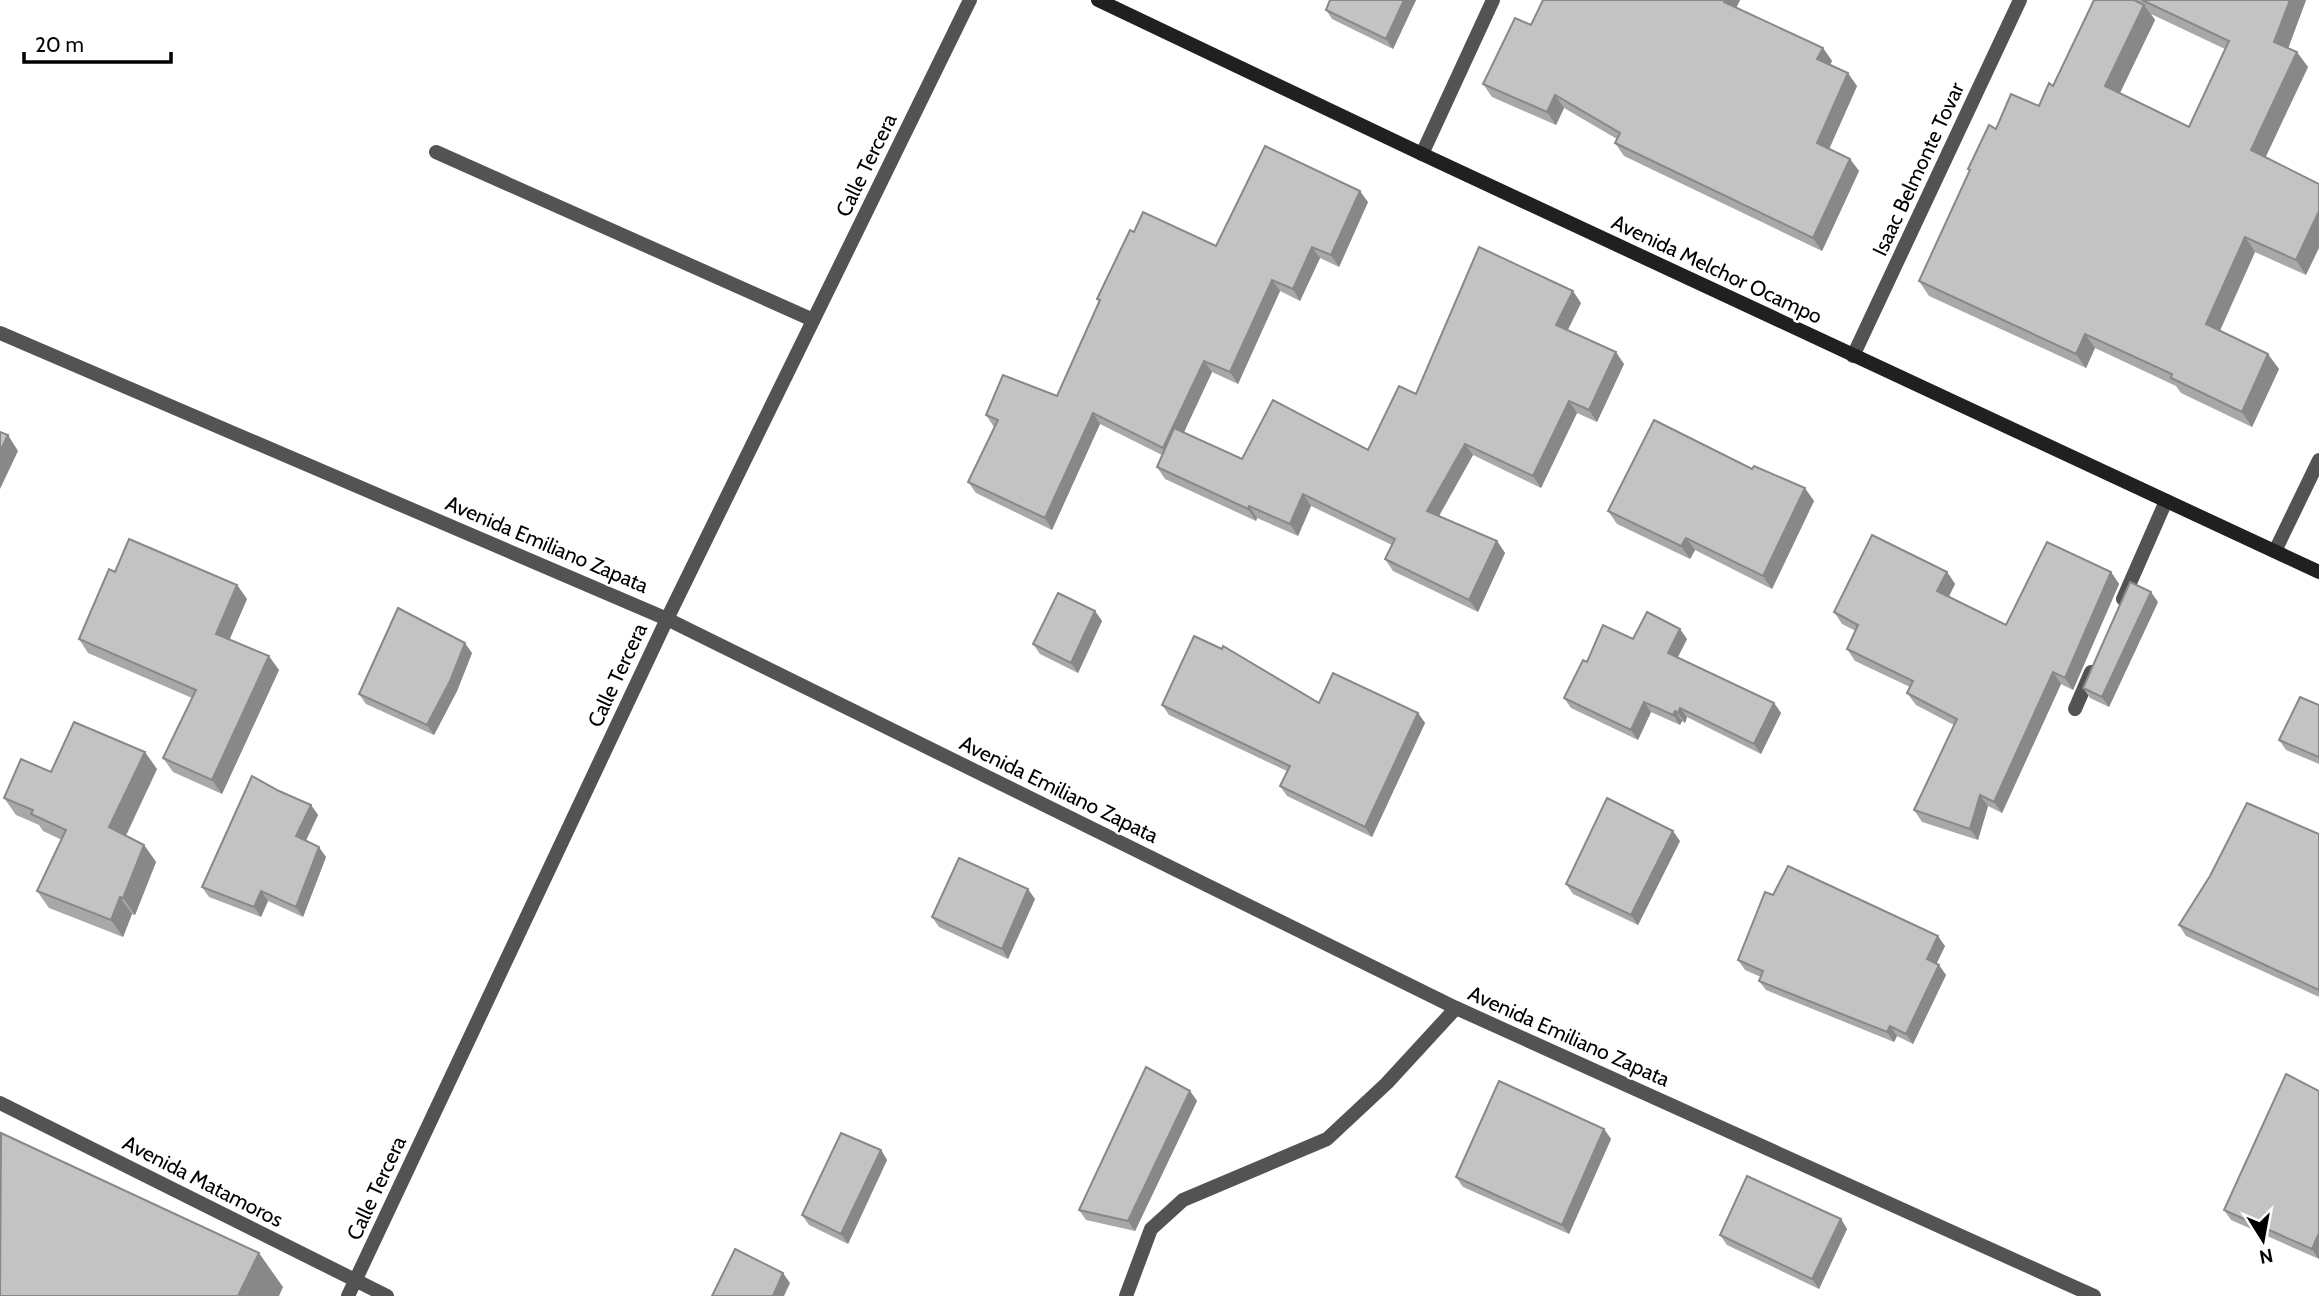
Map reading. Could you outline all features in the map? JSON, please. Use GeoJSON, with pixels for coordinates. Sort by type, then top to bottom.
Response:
{"type":"FeatureCollection","features":[{"type":"Feature","properties":{"kind":"main road","name":"Avenida Melchor Ocampo"},"geometry":{"type":"LineString","coordinates":[[1098,0],[2319,572]]}},
{"type":"Feature","properties":{"kind":"street","name":"Calle Tercera"},"geometry":{"type":"LineString","coordinates":[[348,1296],[667,619],[970,0]]}},
{"type":"Feature","properties":{"kind":"street"},"geometry":{"type":"LineString","coordinates":[[1422,154],[1493,0]]}},
{"type":"Feature","properties":{"kind":"street","name":"Isaac Belmonte Tovar"},"geometry":{"type":"LineString","coordinates":[[1853,356],[2020,0]]}},
{"type":"Feature","properties":{"kind":"street"},"geometry":{"type":"LineString","coordinates":[[436,152],[813,320]]}},
{"type":"Feature","properties":{"kind":"street","name":"Avenida Emiliano Zapata"},"geometry":{"type":"LineString","coordinates":[[0,333],[667,619],[1456,1008],[2094,1296]]}},
{"type":"Feature","properties":{"kind":"street"},"geometry":{"type":"LineString","coordinates":[[2276,551],[2319,460]]}},
{"type":"Feature","properties":{"kind":"street"},"geometry":{"type":"LineString","coordinates":[[2118,611],[2166,501]]}},
{"type":"Feature","properties":{"kind":"street"},"geometry":{"type":"LineString","coordinates":[[2075,709],[2096,660]]}},
{"type":"Feature","properties":{"kind":"street"},"geometry":{"type":"LineString","coordinates":[[1126,1296],[1151,1229],[1183,1200],[1327,1139],[1387,1083],[1456,1008]]}},
{"type":"Feature","properties":{"kind":"street","name":"Avenida Matamoros"},"geometry":{"type":"LineString","coordinates":[[0,1103],[387,1296]]}},
{"type":"Feature","properties":{"kind":"building"},"geometry":{"type":"Polygon","coordinates":[[[1330,0],[1404,0],[1386,39],[1326,10],[1330,0]]]}},
{"type":"Feature","properties":{"kind":"building"},"geometry":{"type":"Polygon","coordinates":[[[1543,0],[1725,0],[1724,2],[1823,48],[1817,59],[1848,73],[1817,143],[1850,159],[1813,238],[1615,143],[1620,133],[1555,95],[1547,112],[1483,84],[1515,18],[1531,25],[1543,0]]]}},
{"type":"Feature","properties":{"kind":"building"},"geometry":{"type":"Polygon","coordinates":[[[2094,0],[2134,0],[2144,5],[2105,86],[2189,127],[2229,41],[2142,0],[2290,0],[2274,42],[2297,52],[2251,150],[2319,184],[2319,211],[2296,260],[2245,237],[2206,324],[2268,354],[2242,412],[2171,378],[2172,374],[2085,334],[2076,354],[1919,281],[1989,125],[1996,129],[2011,94],[2039,106],[2049,83],[2053,86],[2094,0]]]}},
{"type":"Feature","properties":{"kind":"building"},"geometry":{"type":"Polygon","coordinates":[[[1265,146],[1360,191],[1331,255],[1312,247],[1293,289],[1272,280],[1230,372],[1204,361],[1163,448],[1093,413],[1045,518],[968,482],[998,420],[986,415],[1003,375],[1057,396],[1100,300],[1097,299],[1130,230],[1134,232],[1143,212],[1216,246],[1265,146]]]}},
{"type":"Feature","properties":{"kind":"building"},"geometry":{"type":"Polygon","coordinates":[[[1479,247],[1573,291],[1556,325],[1616,352],[1589,410],[1569,401],[1533,476],[1465,444],[1427,511],[1497,541],[1469,600],[1385,559],[1395,539],[1303,494],[1290,524],[1249,506],[1248,509],[1157,467],[1174,428],[1242,459],[1273,400],[1368,450],[1399,386],[1416,394],[1479,247]]]}},
{"type":"Feature","properties":{"kind":"building"},"geometry":{"type":"Polygon","coordinates":[[[1654,420],[1752,469],[1754,466],[1805,488],[1763,576],[1686,538],[1681,546],[1608,511],[1654,420]]]}},
{"type":"Feature","properties":{"kind":"building"},"geometry":{"type":"Polygon","coordinates":[[[0,432],[8,435],[0,451],[0,432]]]}},
{"type":"Feature","properties":{"kind":"building"},"geometry":{"type":"Polygon","coordinates":[[[1872,535],[1947,572],[1937,591],[2006,625],[2047,542],[2111,572],[2065,678],[2053,672],[1994,802],[1980,795],[1970,829],[1914,810],[1957,719],[1907,693],[1913,681],[1847,649],[1858,625],[1834,612],[1872,535]]]}},
{"type":"Feature","properties":{"kind":"building"},"geometry":{"type":"Polygon","coordinates":[[[129,539],[237,585],[216,634],[269,656],[212,780],[163,758],[196,690],[79,639],[109,569],[115,572],[129,539]]]}},
{"type":"Feature","properties":{"kind":"building"},"geometry":{"type":"Polygon","coordinates":[[[2130,582],[2151,592],[2102,697],[2083,688],[2130,582]]]}},
{"type":"Feature","properties":{"kind":"building"},"geometry":{"type":"Polygon","coordinates":[[[1058,593],[1095,611],[1071,663],[1033,644],[1058,593]]]}},
{"type":"Feature","properties":{"kind":"building"},"geometry":{"type":"Polygon","coordinates":[[[398,608],[465,643],[450,681],[427,725],[359,694],[398,608]]]}},
{"type":"Feature","properties":{"kind":"building"},"geometry":{"type":"Polygon","coordinates":[[[1647,612],[1680,629],[1668,653],[1774,703],[1754,744],[1680,708],[1678,713],[1675,711],[1673,715],[1644,702],[1631,730],[1564,698],[1583,660],[1587,662],[1603,625],[1633,639],[1647,612]]]}},
{"type":"Feature","properties":{"kind":"building"},"geometry":{"type":"Polygon","coordinates":[[[1194,636],[1222,649],[1223,646],[1319,703],[1333,673],[1418,713],[1365,827],[1280,786],[1290,766],[1162,705],[1194,636]]]}},
{"type":"Feature","properties":{"kind":"building"},"geometry":{"type":"Polygon","coordinates":[[[2300,697],[2319,705],[2319,757],[2279,740],[2300,697]]]}},
{"type":"Feature","properties":{"kind":"building"},"geometry":{"type":"Polygon","coordinates":[[[74,722],[145,752],[109,827],[144,845],[123,898],[120,897],[111,920],[37,891],[66,830],[31,814],[33,810],[4,798],[21,759],[51,772],[74,722]]]}},
{"type":"Feature","properties":{"kind":"building"},"geometry":{"type":"Polygon","coordinates":[[[252,776],[311,805],[296,836],[319,847],[296,907],[261,891],[254,907],[202,887],[252,776]]]}},
{"type":"Feature","properties":{"kind":"building"},"geometry":{"type":"Polygon","coordinates":[[[1607,798],[1673,831],[1631,915],[1566,884],[1607,798]]]}},
{"type":"Feature","properties":{"kind":"building"},"geometry":{"type":"Polygon","coordinates":[[[2247,803],[2319,834],[2319,990],[2179,925],[2210,876],[2247,803]]]}},
{"type":"Feature","properties":{"kind":"building"},"geometry":{"type":"Polygon","coordinates":[[[959,858],[1028,889],[1002,949],[932,917],[959,858]]]}},
{"type":"Feature","properties":{"kind":"building"},"geometry":{"type":"Polygon","coordinates":[[[1788,866],[1938,936],[1927,959],[1939,965],[1906,1034],[1890,1026],[1887,1032],[1759,981],[1763,971],[1738,960],[1765,892],[1773,895],[1788,866]]]}},
{"type":"Feature","properties":{"kind":"building"},"geometry":{"type":"Polygon","coordinates":[[[1146,1067],[1190,1091],[1128,1221],[1079,1210],[1146,1067]]]}},
{"type":"Feature","properties":{"kind":"building"},"geometry":{"type":"Polygon","coordinates":[[[2286,1074],[2319,1091],[2319,1233],[2312,1249],[2224,1210],[2286,1074]]]}},
{"type":"Feature","properties":{"kind":"building"},"geometry":{"type":"Polygon","coordinates":[[[1499,1081],[1604,1129],[1562,1225],[1456,1177],[1499,1081]]]}},
{"type":"Feature","properties":{"kind":"building"},"geometry":{"type":"Polygon","coordinates":[[[1,1133],[259,1253],[238,1296],[0,1296],[1,1133]]]}},
{"type":"Feature","properties":{"kind":"building"},"geometry":{"type":"Polygon","coordinates":[[[841,1133],[881,1150],[841,1234],[802,1215],[841,1133]]]}},
{"type":"Feature","properties":{"kind":"building"},"geometry":{"type":"Polygon","coordinates":[[[1747,1176],[1841,1219],[1812,1279],[1720,1235],[1747,1176]]]}},
{"type":"Feature","properties":{"kind":"building"},"geometry":{"type":"Polygon","coordinates":[[[735,1249],[783,1273],[773,1296],[712,1296],[735,1249]]]}}]}
